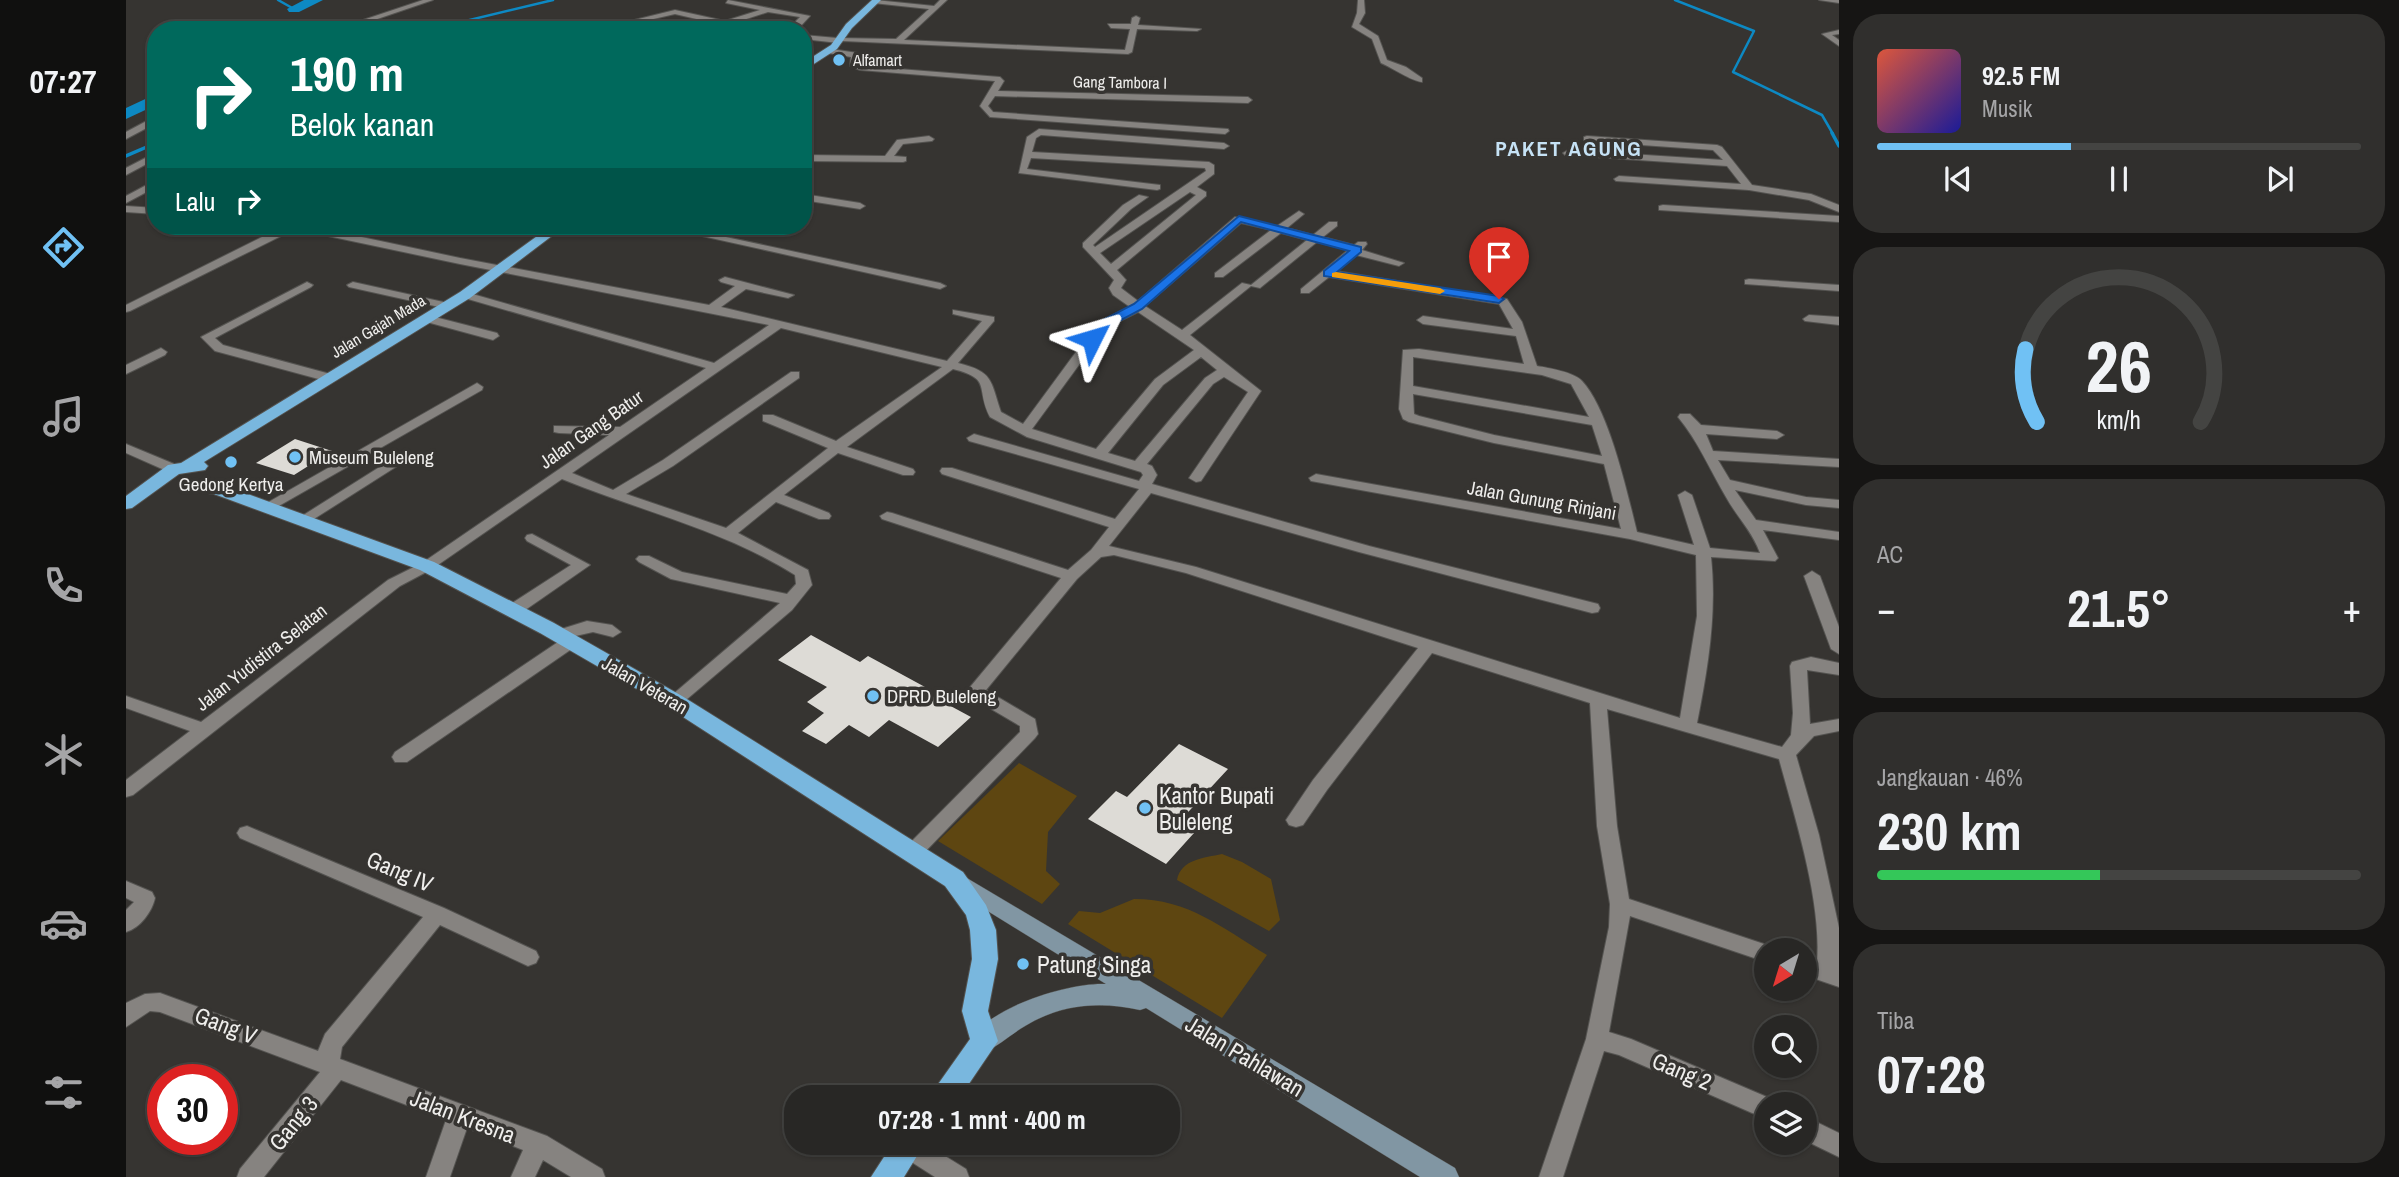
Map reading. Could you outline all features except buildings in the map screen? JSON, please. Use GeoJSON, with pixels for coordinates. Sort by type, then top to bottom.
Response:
{"type":"FeatureCollection","features":[{"type":"Feature","properties":{"kind":"highway"},"geometry":{"type":"LineString","coordinates":[[812,63],[831,51],[856,19],[876,1]]}},
{"type":"Feature","properties":{"kind":"highway","name":"Jalan Gajah Mada"},"geometry":{"type":"LineString","coordinates":[[188,477],[213,451],[465,295],[547,235]]}},
{"type":"Feature","properties":{"kind":"highway"},"geometry":{"type":"LineString","coordinates":[[131,501],[188,477]]}},
{"type":"Feature","properties":{"kind":"highway","name":"Jalan Veteran"},"geometry":{"type":"LineString","coordinates":[[188,477],[426,566],[565,638],[674,701],[954,879]]}},
{"type":"Feature","properties":{"kind":"highway"},"geometry":{"type":"LineString","coordinates":[[952,1085],[984,1041],[975,1011],[985,960],[983,930],[977,912],[954,879]]}},
{"type":"Feature","properties":{"kind":"highway"},"geometry":{"type":"LineString","coordinates":[[886,1177],[901,1155]]}},
{"type":"Feature","properties":{"kind":"main road","name":"Jalan Veteran"},"geometry":{"type":"LineString","coordinates":[[954,879],[1045,935]]}},
{"type":"Feature","properties":{"kind":"main road","name":"Jalan Pahlawan"},"geometry":{"type":"LineString","coordinates":[[1045,935],[1445,1177]]}},
{"type":"Feature","properties":{"kind":"main road"},"geometry":{"type":"LineString","coordinates":[[984,1041],[1007,1022],[1062,998],[1080,994],[1111,993],[1170,1010]]}},
{"type":"Feature","properties":{"kind":"street"},"geometry":{"type":"LineString","coordinates":[[365,21],[430,0]]}},
{"type":"Feature","properties":{"kind":"street"},"geometry":{"type":"LineString","coordinates":[[898,41],[944,0]]}},
{"type":"Feature","properties":{"kind":"street"},"geometry":{"type":"LineString","coordinates":[[1269,0],[1292,0]]}},
{"type":"Feature","properties":{"kind":"street"},"geometry":{"type":"LineString","coordinates":[[1361,0],[1361,13],[1355,25],[1375,38],[1384,61],[1404,69],[1419,80]]}},
{"type":"Feature","properties":{"kind":"street"},"geometry":{"type":"LineString","coordinates":[[1822,0],[1839,1]]}},
{"type":"Feature","properties":{"kind":"street"},"geometry":{"type":"LineString","coordinates":[[876,1],[937,8]]}},
{"type":"Feature","properties":{"kind":"street"},"geometry":{"type":"LineString","coordinates":[[728,2],[806,16],[799,21]]}},
{"type":"Feature","properties":{"kind":"street"},"geometry":{"type":"LineString","coordinates":[[733,21],[768,10]]}},
{"type":"Feature","properties":{"kind":"street"},"geometry":{"type":"LineString","coordinates":[[636,21],[675,12],[712,21]]}},
{"type":"Feature","properties":{"kind":"street"},"geometry":{"type":"LineString","coordinates":[[1115,17],[1185,38],[1186,29],[1197,29]]}},
{"type":"Feature","properties":{"kind":"street"},"geometry":{"type":"LineString","coordinates":[[1111,26],[1136,22],[1191,20]]}},
{"type":"Feature","properties":{"kind":"street"},"geometry":{"type":"LineString","coordinates":[[812,38],[1128,52],[1136,22]]}},
{"type":"Feature","properties":{"kind":"street"},"geometry":{"type":"LineString","coordinates":[[1829,23],[1839,23]]}},
{"type":"Feature","properties":{"kind":"street"},"geometry":{"type":"LineString","coordinates":[[1839,32],[1826,34],[1839,44]]}},
{"type":"Feature","properties":{"kind":"street"},"geometry":{"type":"LineString","coordinates":[[831,51],[855,55],[854,66],[860,68],[999,79],[986,101],[985,110],[990,114],[1058,119],[1105,108],[1225,131]]}},
{"type":"Feature","properties":{"kind":"street","name":"Gang Tambora I"},"geometry":{"type":"LineString","coordinates":[[991,93],[1105,108]]}},
{"type":"Feature","properties":{"kind":"street"},"geometry":{"type":"LineString","coordinates":[[986,101],[1105,108],[1211,107],[1218,105],[1220,99],[1248,100]]}},
{"type":"Feature","properties":{"kind":"street"},"geometry":{"type":"LineString","coordinates":[[1053,133],[1058,119]]}},
{"type":"Feature","properties":{"kind":"street"},"geometry":{"type":"LineString","coordinates":[[126,136],[147,124]]}},
{"type":"Feature","properties":{"kind":"street"},"geometry":{"type":"LineString","coordinates":[[1157,187],[1023,173],[1034,134],[1053,133],[1224,146]]}},
{"type":"Feature","properties":{"kind":"street"},"geometry":{"type":"LineString","coordinates":[[888,158],[900,142],[929,139]]}},
{"type":"Feature","properties":{"kind":"street"},"geometry":{"type":"LineString","coordinates":[[1587,139],[1711,146],[1719,149],[1749,187]]}},
{"type":"Feature","properties":{"kind":"street"},"geometry":{"type":"LineString","coordinates":[[1568,153],[1730,163]]}},
{"type":"Feature","properties":{"kind":"street"},"geometry":{"type":"LineString","coordinates":[[1029,155],[1135,160],[1165,167],[1209,165],[1211,172],[1208,175],[1094,252]]}},
{"type":"Feature","properties":{"kind":"street"},"geometry":{"type":"LineString","coordinates":[[812,156],[903,159]]}},
{"type":"Feature","properties":{"kind":"street"},"geometry":{"type":"LineString","coordinates":[[126,172],[147,160]]}},
{"type":"Feature","properties":{"kind":"street"},"geometry":{"type":"LineString","coordinates":[[1131,173],[1135,160]]}},
{"type":"Feature","properties":{"kind":"street"},"geometry":{"type":"LineString","coordinates":[[1619,179],[1749,187],[1811,197],[1839,209]]}},
{"type":"Feature","properties":{"kind":"street"},"geometry":{"type":"LineString","coordinates":[[1111,269],[1203,194],[1188,187]]}},
{"type":"Feature","properties":{"kind":"street"},"geometry":{"type":"LineString","coordinates":[[126,200],[147,188]]}},
{"type":"Feature","properties":{"kind":"street"},"geometry":{"type":"LineString","coordinates":[[1143,197],[1127,206],[1087,245],[1120,280],[1115,288],[1117,293],[1202,350],[1255,393],[1196,478]]}},
{"type":"Feature","properties":{"kind":"street"},"geometry":{"type":"LineString","coordinates":[[812,198],[860,206]]}},
{"type":"Feature","properties":{"kind":"street"},"geometry":{"type":"LineString","coordinates":[[1663,208],[1839,219]]}},
{"type":"Feature","properties":{"kind":"street"},"geometry":{"type":"LineString","coordinates":[[126,209],[147,210]]}},
{"type":"Feature","properties":{"kind":"street"},"geometry":{"type":"LineString","coordinates":[[1219,275],[1298,214]]}},
{"type":"Feature","properties":{"kind":"street"},"geometry":{"type":"LineString","coordinates":[[1024,431],[1102,326],[1138,307],[1239,219],[1358,248],[1399,263]]}},
{"type":"Feature","properties":{"kind":"street"},"geometry":{"type":"LineString","coordinates":[[1182,336],[1333,224]]}},
{"type":"Feature","properties":{"kind":"street"},"geometry":{"type":"LineString","coordinates":[[126,309],[276,235]]}},
{"type":"Feature","properties":{"kind":"street"},"geometry":{"type":"LineString","coordinates":[[339,235],[710,309],[975,371],[986,379],[995,414],[1024,431],[1147,469],[1150,475],[1146,487],[1119,525],[1096,553],[1071,576],[975,692],[1030,723],[1029,734],[912,853]]}},
{"type":"Feature","properties":{"kind":"street"},"geometry":{"type":"LineString","coordinates":[[704,235],[940,285]]}},
{"type":"Feature","properties":{"kind":"street"},"geometry":{"type":"LineString","coordinates":[[1305,291],[1358,248]]}},
{"type":"Feature","properties":{"kind":"street"},"geometry":{"type":"LineString","coordinates":[[1328,274],[1499,299],[1508,304],[1528,354],[1531,369]]}},
{"type":"Feature","properties":{"kind":"street"},"geometry":{"type":"LineString","coordinates":[[725,280],[788,295]]}},
{"type":"Feature","properties":{"kind":"street"},"geometry":{"type":"LineString","coordinates":[[1749,282],[1839,288]]}},
{"type":"Feature","properties":{"kind":"street"},"geometry":{"type":"LineString","coordinates":[[307,285],[207,337],[219,348],[330,378]]}},
{"type":"Feature","properties":{"kind":"street"},"geometry":{"type":"LineString","coordinates":[[353,285],[448,306]]}},
{"type":"Feature","properties":{"kind":"street"},"geometry":{"type":"LineString","coordinates":[[710,309],[744,285]]}},
{"type":"Feature","properties":{"kind":"street"},"geometry":{"type":"LineString","coordinates":[[465,295],[715,367]]}},
{"type":"Feature","properties":{"kind":"street"},"geometry":{"type":"LineString","coordinates":[[728,534],[838,447],[952,365],[990,319],[957,312]]}},
{"type":"Feature","properties":{"kind":"street"},"geometry":{"type":"LineString","coordinates":[[427,318],[494,336]]}},
{"type":"Feature","properties":{"kind":"street"},"geometry":{"type":"LineString","coordinates":[[1809,319],[1839,321]]}},
{"type":"Feature","properties":{"kind":"street"},"geometry":{"type":"LineString","coordinates":[[1423,320],[1519,333]]}},
{"type":"Feature","properties":{"kind":"street","name":"Jalan Gang Batur"},"geometry":{"type":"LineString","coordinates":[[426,566],[778,324]]}},
{"type":"Feature","properties":{"kind":"street"},"geometry":{"type":"LineString","coordinates":[[612,354],[631,344]]}},
{"type":"Feature","properties":{"kind":"street"},"geometry":{"type":"LineString","coordinates":[[1100,453],[1168,373],[1202,350]]}},
{"type":"Feature","properties":{"kind":"street"},"geometry":{"type":"LineString","coordinates":[[126,370],[162,352]]}},
{"type":"Feature","properties":{"kind":"street"},"geometry":{"type":"LineString","coordinates":[[1608,461],[1421,423],[1407,412],[1406,355],[1409,352],[1531,369],[1576,381],[1588,399],[1596,422],[1608,461],[1630,535]]}},
{"type":"Feature","properties":{"kind":"street"},"geometry":{"type":"LineString","coordinates":[[1139,466],[1209,381],[1225,371]]}},
{"type":"Feature","properties":{"kind":"street"},"geometry":{"type":"LineString","coordinates":[[614,495],[668,463],[795,375]]}},
{"type":"Feature","properties":{"kind":"street"},"geometry":{"type":"LineString","coordinates":[[265,508],[477,387]]}},
{"type":"Feature","properties":{"kind":"street"},"geometry":{"type":"LineString","coordinates":[[1407,389],[1596,422]]}},
{"type":"Feature","properties":{"kind":"street"},"geometry":{"type":"LineString","coordinates":[[1685,417],[1697,429],[1708,455],[1750,524],[1839,537]]}},
{"type":"Feature","properties":{"kind":"street"},"geometry":{"type":"LineString","coordinates":[[768,418],[908,472]]}},
{"type":"Feature","properties":{"kind":"street"},"geometry":{"type":"LineString","coordinates":[[559,429],[621,430]]}},
{"type":"Feature","properties":{"kind":"street"},"geometry":{"type":"LineString","coordinates":[[1697,429],[1777,435]]}},
{"type":"Feature","properties":{"kind":"street"},"geometry":{"type":"LineString","coordinates":[[974,438],[1401,559],[1592,608]]}},
{"type":"Feature","properties":{"kind":"street"},"geometry":{"type":"LineString","coordinates":[[126,447],[188,477]]}},
{"type":"Feature","properties":{"kind":"street"},"geometry":{"type":"LineString","coordinates":[[1708,455],[1837,465]]}},
{"type":"Feature","properties":{"kind":"street"},"geometry":{"type":"LineString","coordinates":[[301,521],[397,460]]}},
{"type":"Feature","properties":{"kind":"street"},"geometry":{"type":"LineString","coordinates":[[947,471],[1119,525]]}},
{"type":"Feature","properties":{"kind":"street"},"geometry":{"type":"LineString","coordinates":[[560,473],[614,495],[728,534],[799,568],[803,573],[804,585],[791,600],[757,633],[674,701]]}},
{"type":"Feature","properties":{"kind":"street","name":"Jalan Gunung Rinjani"},"geometry":{"type":"LineString","coordinates":[[1316,478],[1630,535],[1703,552],[1770,558],[1763,541],[1750,524]]}},
{"type":"Feature","properties":{"kind":"street"},"geometry":{"type":"LineString","coordinates":[[1725,483],[1805,501],[1839,504]]}},
{"type":"Feature","properties":{"kind":"street"},"geometry":{"type":"LineString","coordinates":[[1685,495],[1703,552],[1702,634],[1688,724]]}},
{"type":"Feature","properties":{"kind":"street"},"geometry":{"type":"LineString","coordinates":[[774,496],[824,516]]}},
{"type":"Feature","properties":{"kind":"street"},"geometry":{"type":"LineString","coordinates":[[887,516],[1071,576]]}},
{"type":"Feature","properties":{"kind":"street"},"geometry":{"type":"LineString","coordinates":[[512,611],[582,565],[532,538]]}},
{"type":"Feature","properties":{"kind":"street"},"geometry":{"type":"LineString","coordinates":[[1096,553],[1120,551],[1191,570],[1598,700],[1688,724],[1787,755]]}},
{"type":"Feature","properties":{"kind":"street"},"geometry":{"type":"LineString","coordinates":[[644,559],[677,576],[791,600]]}},
{"type":"Feature","properties":{"kind":"street","name":"Jalan Yudistira Selatan"},"geometry":{"type":"LineString","coordinates":[[126,790],[363,605],[394,583],[426,566]]}},
{"type":"Feature","properties":{"kind":"street"},"geometry":{"type":"LineString","coordinates":[[1812,576],[1839,649]]}},
{"type":"Feature","properties":{"kind":"street"},"geometry":{"type":"LineString","coordinates":[[401,757],[565,638],[587,625],[600,626],[613,632]]}},
{"type":"Feature","properties":{"kind":"street"},"geometry":{"type":"LineString","coordinates":[[1296,820],[1428,646]]}},
{"type":"Feature","properties":{"kind":"street"},"geometry":{"type":"LineString","coordinates":[[1833,976],[1830,935],[1809,835],[1787,755],[1800,735],[1802,713],[1798,666],[1811,663],[1839,669]]}},
{"type":"Feature","properties":{"kind":"street"},"geometry":{"type":"LineString","coordinates":[[1551,1177],[1597,1039],[1611,974],[1620,904],[1607,826],[1598,700]]}},
{"type":"Feature","properties":{"kind":"street"},"geometry":{"type":"LineString","coordinates":[[126,702],[202,729]]}},
{"type":"Feature","properties":{"kind":"street"},"geometry":{"type":"LineString","coordinates":[[1800,735],[1819,727],[1839,725]]}},
{"type":"Feature","properties":{"kind":"street","name":"Gang IV"},"geometry":{"type":"LineString","coordinates":[[247,833],[437,915],[333,1041],[329,1051],[332,1067]]}},
{"type":"Feature","properties":{"kind":"street"},"geometry":{"type":"LineString","coordinates":[[126,890],[142,894],[145,902],[126,924]]}},
{"type":"Feature","properties":{"kind":"street"},"geometry":{"type":"LineString","coordinates":[[1620,904],[1754,949]]}},
{"type":"Feature","properties":{"kind":"street"},"geometry":{"type":"LineString","coordinates":[[437,915],[528,957]]}},
{"type":"Feature","properties":{"kind":"street","name":"Gang V"},"geometry":{"type":"LineString","coordinates":[[126,1017],[146,1002],[155,1000],[332,1067]]}},
{"type":"Feature","properties":{"kind":"street","name":"Gang 2"},"geometry":{"type":"LineString","coordinates":[[1597,1039],[1623,1046],[1754,1103]]}},
{"type":"Feature","properties":{"kind":"street","name":"Jalan Kresna"},"geometry":{"type":"LineString","coordinates":[[332,1067],[538,1144],[593,1177]]}},
{"type":"Feature","properties":{"kind":"street","name":"Gang 3"},"geometry":{"type":"LineString","coordinates":[[249,1177],[332,1067]]}},
{"type":"Feature","properties":{"kind":"street"},"geometry":{"type":"LineString","coordinates":[[438,1177],[460,1115]]}},
{"type":"Feature","properties":{"kind":"street"},"geometry":{"type":"LineString","coordinates":[[1817,1134],[1839,1146]]}},
{"type":"Feature","properties":{"kind":"street"},"geometry":{"type":"LineString","coordinates":[[523,1177],[538,1144]]}},
{"type":"Feature","properties":{"kind":"street"},"geometry":{"type":"LineString","coordinates":[[925,1155],[957,1177]]}},
{"type":"Feature","properties":{"kind":"shaded area"},"geometry":{"type":"Polygon","coordinates":[[[1019,763],[1077,796],[1048,832],[1046,871],[1060,884],[1042,904],[938,841],[1019,763]]]}},
{"type":"Feature","properties":{"kind":"shaded area"},"geometry":{"type":"Polygon","coordinates":[[[1222,854],[1271,879],[1280,920],[1269,931],[1177,880],[1179,873],[1188,864],[1222,854]]]}},
{"type":"Feature","properties":{"kind":"shaded area"},"geometry":{"type":"Polygon","coordinates":[[[1134,899],[1154,900],[1188,910],[1220,925],[1267,955],[1222,1018],[1068,924],[1079,911],[1100,913],[1134,899]]]}},
{"type":"Feature","properties":{"kind":"waterway"},"geometry":{"type":"LineString","coordinates":[[278,0],[294,9]]}},
{"type":"Feature","properties":{"kind":"waterway"},"geometry":{"type":"LineString","coordinates":[[294,9],[316,0]]}},
{"type":"Feature","properties":{"kind":"waterway"},"geometry":{"type":"LineString","coordinates":[[466,21],[553,0]]}},
{"type":"Feature","properties":{"kind":"waterway"},"geometry":{"type":"LineString","coordinates":[[1675,0],[1754,31],[1733,72],[1822,115],[1833,134]]}},
{"type":"Feature","properties":{"kind":"waterway"},"geometry":{"type":"LineString","coordinates":[[126,114],[147,104]]}},
{"type":"Feature","properties":{"kind":"waterway"},"geometry":{"type":"LineString","coordinates":[[1832,133],[1839,146]]}},
{"type":"Feature","properties":{"kind":"waterway"},"geometry":{"type":"LineString","coordinates":[[126,156],[147,147]]}},
{"type":"Feature","properties":{"kind":"slow traffic"},"geometry":{"type":"LineString","coordinates":[[1336,275],[1440,291]]}},
{"type":"Feature","properties":{"kind":"place","name":"Alfamart"},"geometry":{"type":"Point","coordinates":[839,60]}},
{"type":"Feature","properties":{"kind":"place","name":"Museum Buleleng"},"geometry":{"type":"Point","coordinates":[295,457]}},
{"type":"Feature","properties":{"kind":"place","name":"Gedong Kertya"},"geometry":{"type":"Point","coordinates":[231,462]}},
{"type":"Feature","properties":{"kind":"place","name":"DPRD Buleleng"},"geometry":{"type":"Point","coordinates":[873,696]}},
{"type":"Feature","properties":{"kind":"place","name":"Kantor Bupati Buleleng"},"geometry":{"type":"Point","coordinates":[1145,808]}},
{"type":"Feature","properties":{"kind":"place","name":"Patung Singa"},"geometry":{"type":"Point","coordinates":[1023,964]}},
{"type":"Feature","properties":{"kind":"district","name":"PAKET AGUNG"},"geometry":{"type":"Point","coordinates":[1569,148]}},
{"type":"Feature","properties":{"kind":"route"},"geometry":{"type":"LineString","coordinates":[[1092,339],[1102,326],[1138,307],[1239,219],[1357,249],[1328,274],[1499,299]]}}]}
